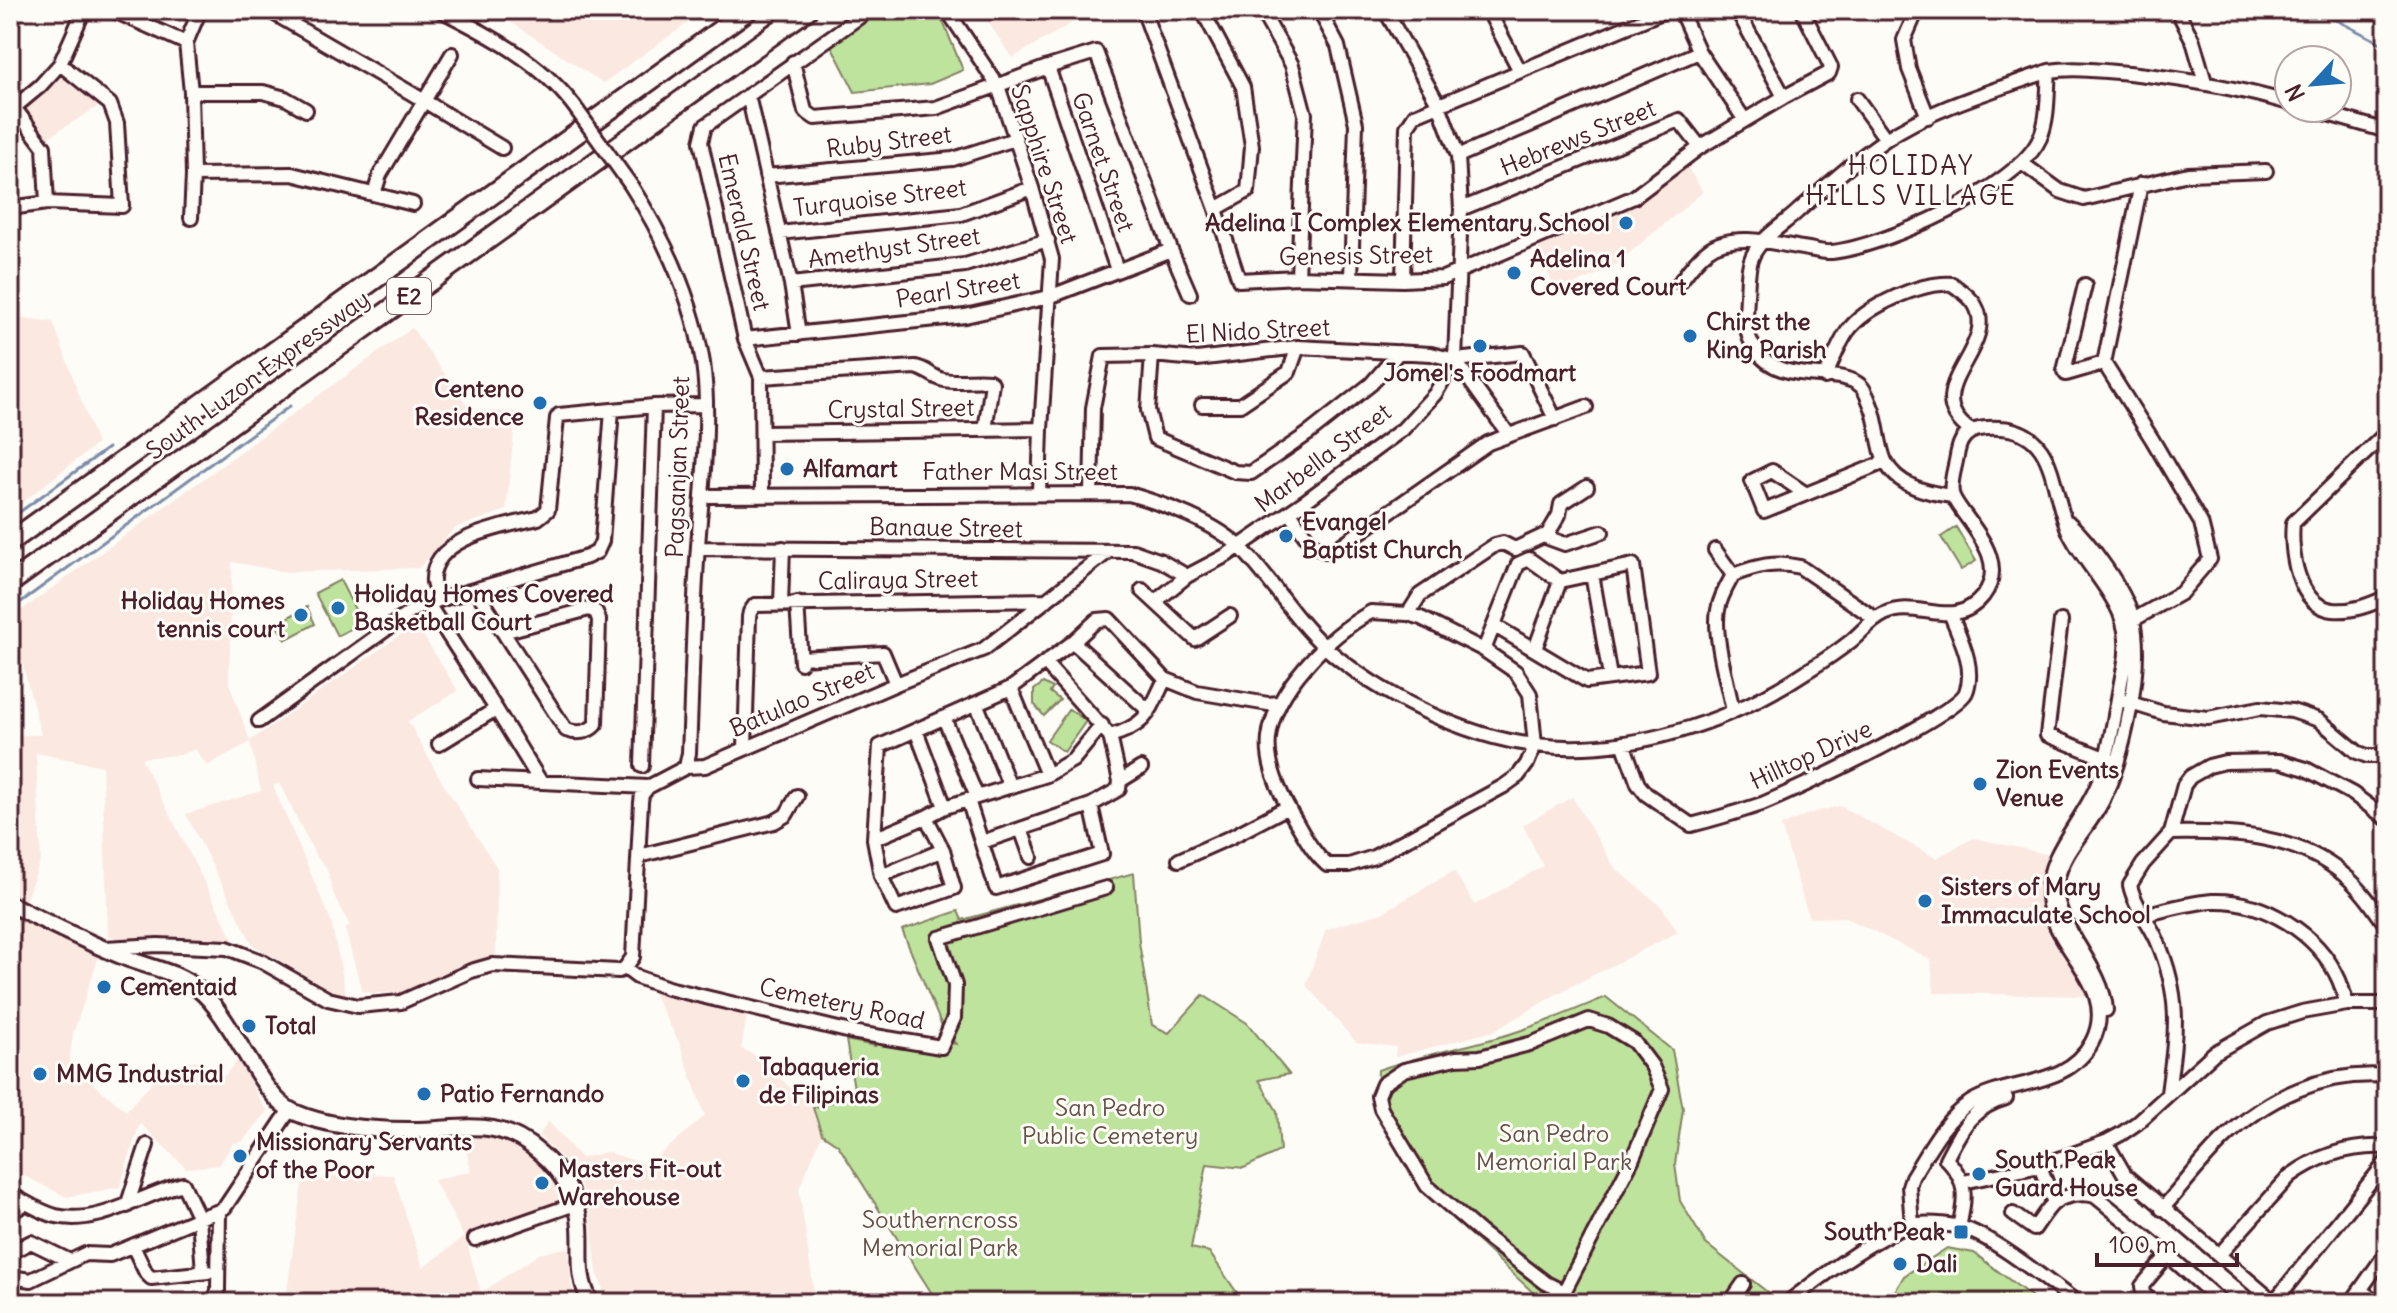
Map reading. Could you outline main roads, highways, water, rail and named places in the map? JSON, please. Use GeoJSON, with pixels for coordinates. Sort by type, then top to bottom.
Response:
{"type":"FeatureCollection","features":[{"type":"Feature","properties":{"kind":"highway","name":"South Luzon Expressway"},"geometry":{"type":"LineString","coordinates":[[10,542],[748,10]]}},
{"type":"Feature","properties":{"kind":"highway","name":"South Luzon Expressway"},"geometry":{"type":"LineString","coordinates":[[10,583],[807,10]]}},
{"type":"Feature","properties":{"kind":"main road"},"geometry":{"type":"LineString","coordinates":[[10,904],[102,948],[165,970],[189,982],[205,995],[228,1023],[263,1081],[289,1111],[331,1122],[383,1129],[465,1127],[505,1131],[517,1136],[542,1155],[563,1179],[575,1204],[580,1226],[580,1271],[591,1303]]}},
{"type":"Feature","properties":{"kind":"waterway"},"geometry":{"type":"LineString","coordinates":[[2316,10],[2387,46]]}},
{"type":"Feature","properties":{"kind":"waterway"},"geometry":{"type":"LineString","coordinates":[[10,610],[290,406]]}},
{"type":"Feature","properties":{"kind":"waterway"},"geometry":{"type":"LineString","coordinates":[[10,519],[108,448]]}},
{"type":"Feature","properties":{"kind":"place","name":"Adelina I Complex Elementary School"},"geometry":{"type":"Point","coordinates":[1626,223]}},
{"type":"Feature","properties":{"kind":"place","name":"Adelina 1 Covered Court"},"geometry":{"type":"Point","coordinates":[1514,273]}},
{"type":"Feature","properties":{"kind":"place","name":"Chirst the King Parish"},"geometry":{"type":"Point","coordinates":[1690,336]}},
{"type":"Feature","properties":{"kind":"place","name":"Jomel's Foodmart"},"geometry":{"type":"Point","coordinates":[1480,346]}},
{"type":"Feature","properties":{"kind":"place","name":"Centeno Residence"},"geometry":{"type":"Point","coordinates":[540,403]}},
{"type":"Feature","properties":{"kind":"place","name":"Alfamart"},"geometry":{"type":"Point","coordinates":[787,469]}},
{"type":"Feature","properties":{"kind":"place","name":"Evangel Baptist Church"},"geometry":{"type":"Point","coordinates":[1286,536]}},
{"type":"Feature","properties":{"kind":"place","name":"Holiday Homes Covered Basketball Court"},"geometry":{"type":"Point","coordinates":[338,608]}},
{"type":"Feature","properties":{"kind":"place","name":"Holiday Homes tennis court"},"geometry":{"type":"Point","coordinates":[301,615]}},
{"type":"Feature","properties":{"kind":"place","name":"Zion Events Venue"},"geometry":{"type":"Point","coordinates":[1980,784]}},
{"type":"Feature","properties":{"kind":"place","name":"Sisters of Mary Immaculate School"},"geometry":{"type":"Point","coordinates":[1925,901]}},
{"type":"Feature","properties":{"kind":"place","name":"Cementaid"},"geometry":{"type":"Point","coordinates":[104,987]}},
{"type":"Feature","properties":{"kind":"place","name":"Total"},"geometry":{"type":"Point","coordinates":[249,1026]}},
{"type":"Feature","properties":{"kind":"place","name":"MMG Industrial"},"geometry":{"type":"Point","coordinates":[40,1074]}},
{"type":"Feature","properties":{"kind":"place","name":"Tabaqueria de Filipinas"},"geometry":{"type":"Point","coordinates":[743,1081]}},
{"type":"Feature","properties":{"kind":"place","name":"Patio Fernando"},"geometry":{"type":"Point","coordinates":[424,1094]}},
{"type":"Feature","properties":{"kind":"place","name":"Missionary Servants of the Poor"},"geometry":{"type":"Point","coordinates":[240,1156]}},
{"type":"Feature","properties":{"kind":"place","name":"South Peak Guard House"},"geometry":{"type":"Point","coordinates":[1979,1174]}},
{"type":"Feature","properties":{"kind":"place","name":"Masters Fit-out Warehouse"},"geometry":{"type":"Point","coordinates":[542,1183]}},
{"type":"Feature","properties":{"kind":"place","name":"South Peak"},"geometry":{"type":"Point","coordinates":[1961,1232]}},
{"type":"Feature","properties":{"kind":"place","name":"Dali"},"geometry":{"type":"Point","coordinates":[1900,1264]}},
{"type":"Feature","properties":{"kind":"district","name":"HOLIDAY HILLS VILLAGE"},"geometry":{"type":"Point","coordinates":[1911,181]}},
{"type":"Feature","properties":{"kind":"park label","name":"San Pedro Public Cemetery"},"geometry":{"type":"Point","coordinates":[1110,1122]}},
{"type":"Feature","properties":{"kind":"park label","name":"San Pedro Memorial Park"},"geometry":{"type":"Point","coordinates":[1554,1148]}},
{"type":"Feature","properties":{"kind":"park label","name":"Southerncross Memorial Park"},"geometry":{"type":"Point","coordinates":[940,1234]}}]}
